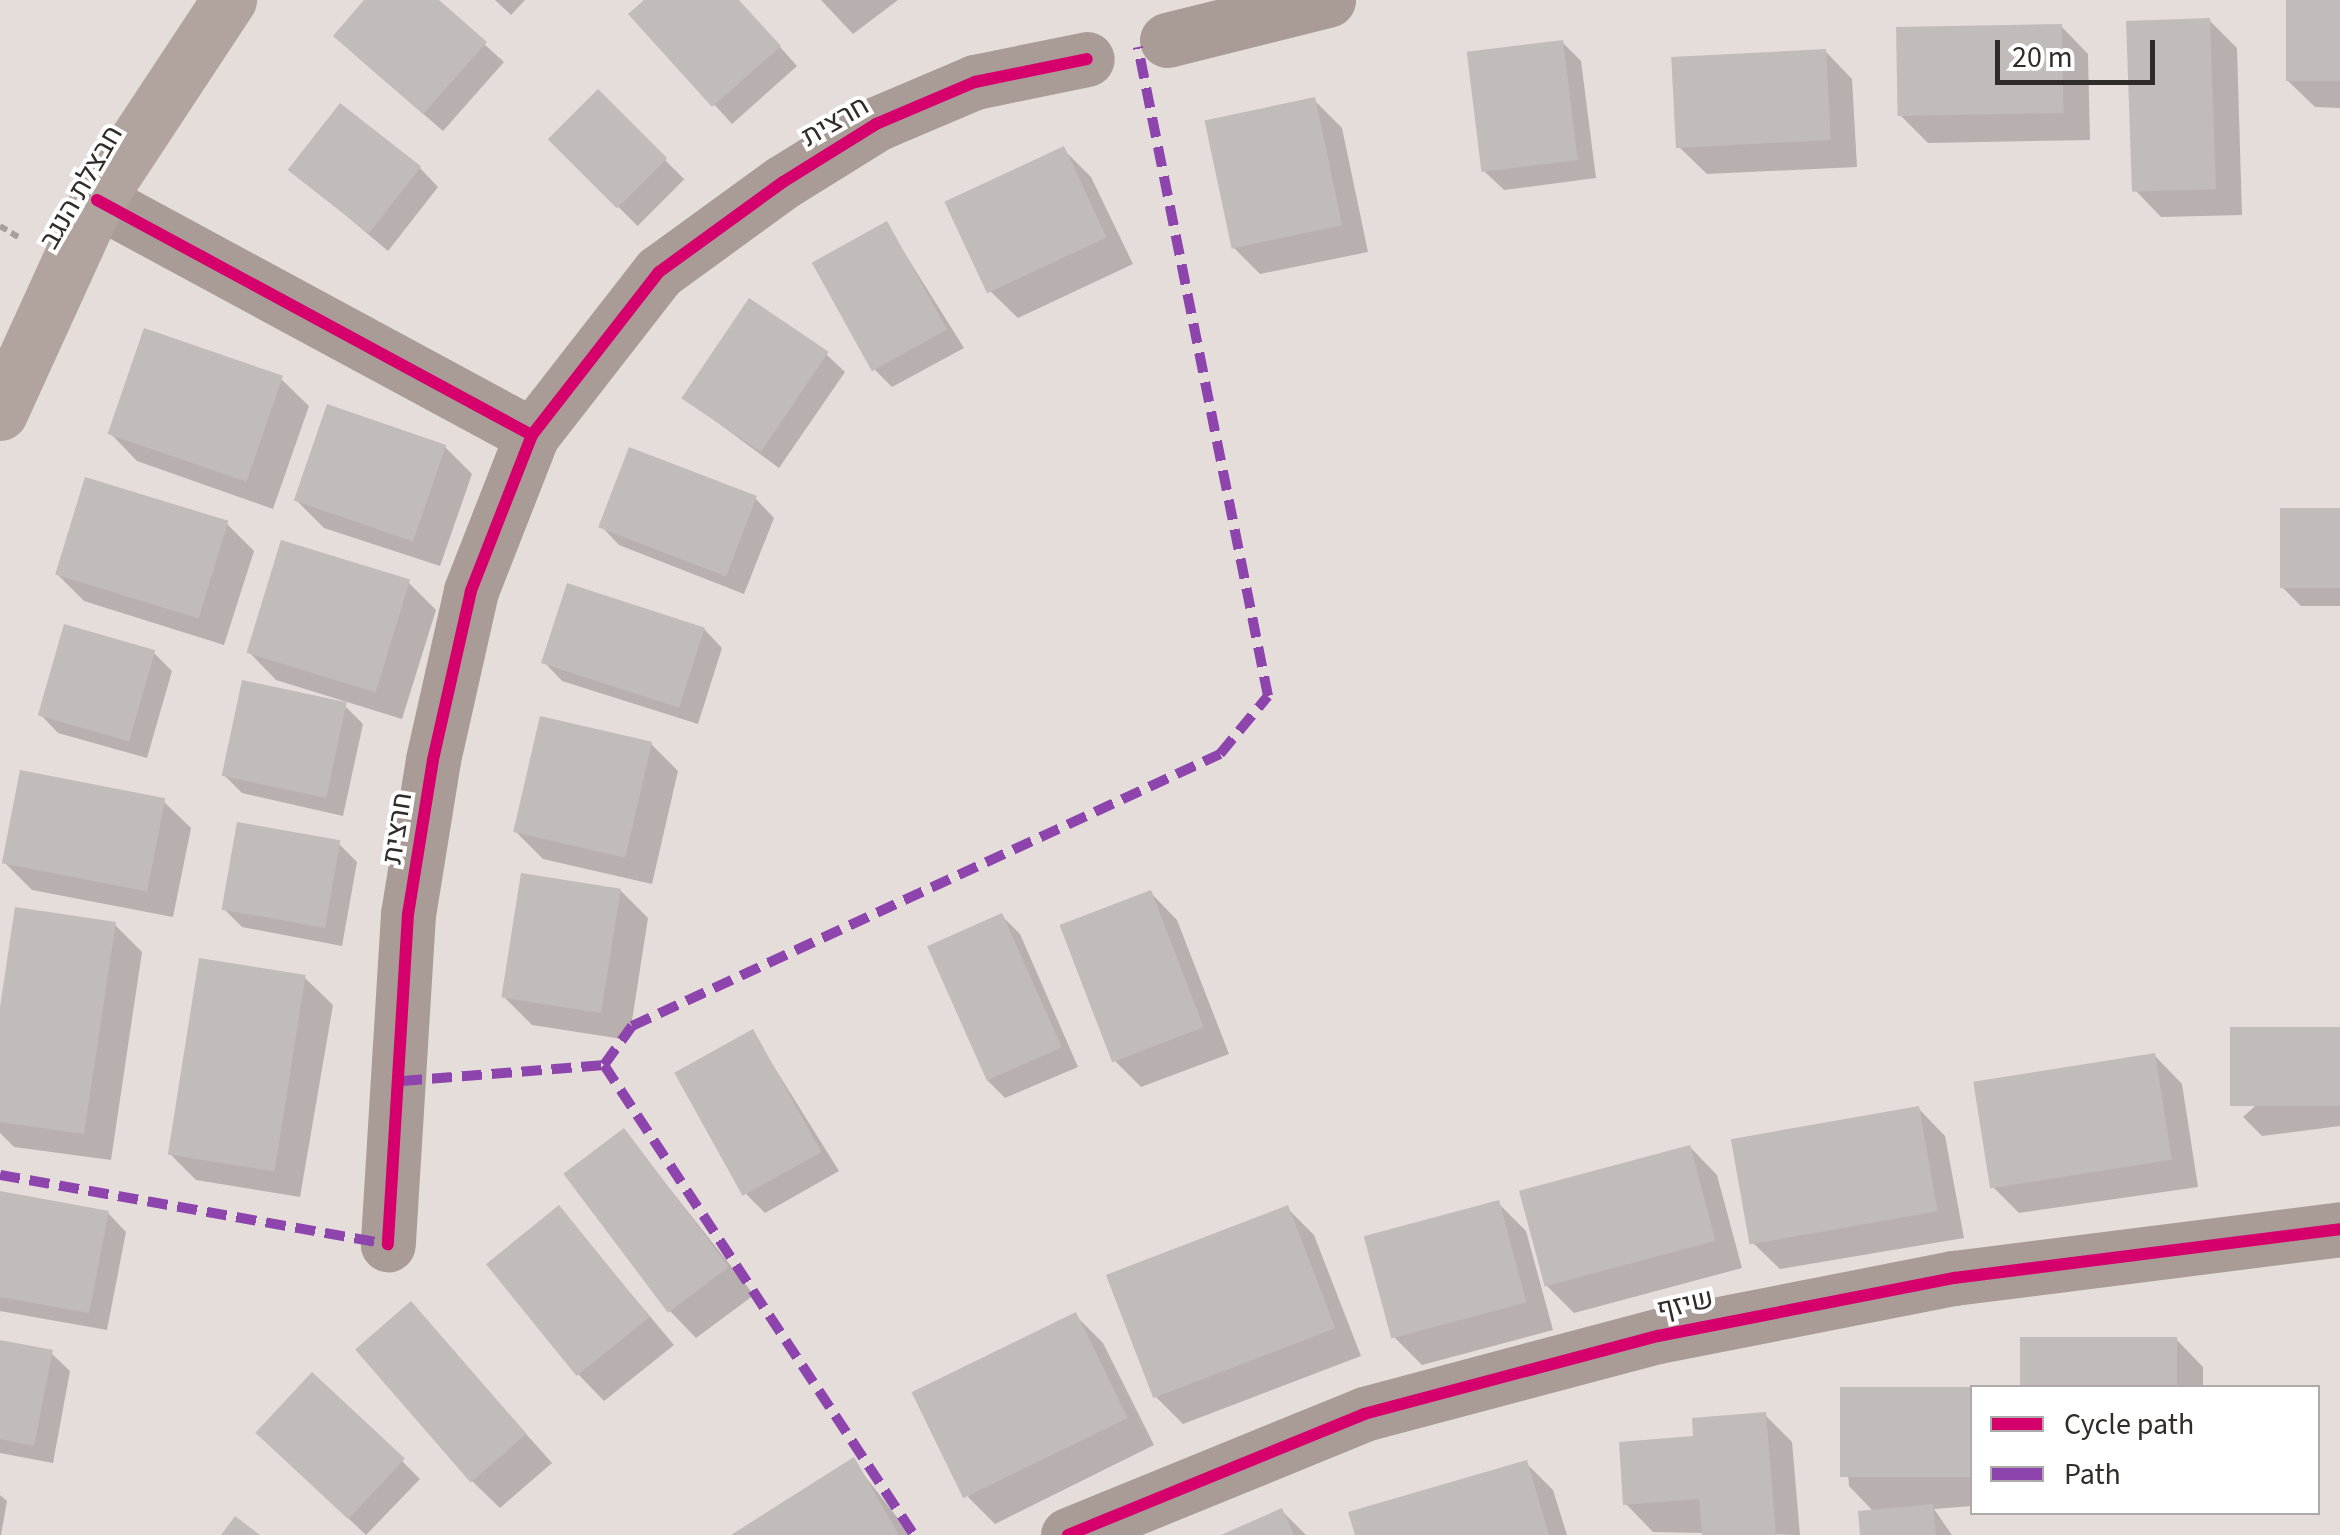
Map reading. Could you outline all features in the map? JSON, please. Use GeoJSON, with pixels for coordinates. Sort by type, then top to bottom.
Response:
{"type":"FeatureCollection","features":[{"type":"Feature","properties":{"kind":"street","name":"חבצלת הנגב"},"geometry":{"type":"LineString","coordinates":[[0,412],[97,200],[230,0]]}},
{"type":"Feature","properties":{"kind":"street"},"geometry":{"type":"LineString","coordinates":[[1167,40],[1328,0]]}},
{"type":"Feature","properties":{"kind":"street","name":"חרצית"},"geometry":{"type":"LineString","coordinates":[[388,1244],[408,914],[432,760],[472,591],[532,435],[660,272],[783,182],[876,124],[975,82],[1087,59]]}},
{"type":"Feature","properties":{"kind":"street"},"geometry":{"type":"LineString","coordinates":[[97,200],[532,435]]}},
{"type":"Feature","properties":{"kind":"street","name":"שיזף"},"geometry":{"type":"LineString","coordinates":[[1068,1535],[1364,1414],[1658,1336],[1954,1278],[2340,1229]]}},
{"type":"Feature","properties":{"kind":"building"},"geometry":{"type":"Polygon","coordinates":[[[364,0],[439,0],[487,42],[423,114],[333,36],[364,0]]]}},
{"type":"Feature","properties":{"kind":"building"},"geometry":{"type":"Polygon","coordinates":[[[644,0],[739,0],[781,46],[712,107],[628,14],[644,0]]]}},
{"type":"Feature","properties":{"kind":"building"},"geometry":{"type":"Polygon","coordinates":[[[2286,0],[2340,0],[2340,81],[2286,81],[2286,0]]]}},
{"type":"Feature","properties":{"kind":"building"},"geometry":{"type":"Polygon","coordinates":[[[2210,18],[2216,189],[2132,192],[2126,21],[2210,18]]]}},
{"type":"Feature","properties":{"kind":"building"},"geometry":{"type":"Polygon","coordinates":[[[2062,24],[2064,113],[1898,116],[1896,27],[2062,24]]]}},
{"type":"Feature","properties":{"kind":"building"},"geometry":{"type":"Polygon","coordinates":[[[1563,40],[1578,160],[1481,172],[1467,52],[1563,40]]]}},
{"type":"Feature","properties":{"kind":"building"},"geometry":{"type":"Polygon","coordinates":[[[1826,49],[1831,140],[1676,148],[1671,57],[1826,49]]]}},
{"type":"Feature","properties":{"kind":"building"},"geometry":{"type":"Polygon","coordinates":[[[598,89],[667,158],[617,209],[548,139],[598,89]]]}},
{"type":"Feature","properties":{"kind":"building"},"geometry":{"type":"Polygon","coordinates":[[[1315,97],[1342,225],[1232,249],[1204,120],[1315,97]]]}},
{"type":"Feature","properties":{"kind":"building"},"geometry":{"type":"Polygon","coordinates":[[[340,103],[421,166],[369,233],[288,170],[340,103]]]}},
{"type":"Feature","properties":{"kind":"building"},"geometry":{"type":"Polygon","coordinates":[[[1064,146],[1107,238],[987,293],[944,202],[1064,146]]]}},
{"type":"Feature","properties":{"kind":"building"},"geometry":{"type":"Polygon","coordinates":[[[887,221],[947,329],[872,371],[812,263],[887,221]]]}},
{"type":"Feature","properties":{"kind":"building"},"geometry":{"type":"Polygon","coordinates":[[[749,298],[829,352],[761,452],[681,398],[749,298]]]}},
{"type":"Feature","properties":{"kind":"building"},"geometry":{"type":"Polygon","coordinates":[[[144,328],[283,376],[247,482],[108,434],[144,328]]]}},
{"type":"Feature","properties":{"kind":"building"},"geometry":{"type":"Polygon","coordinates":[[[327,404],[446,445],[413,541],[294,500],[327,404]]]}},
{"type":"Feature","properties":{"kind":"building"},"geometry":{"type":"Polygon","coordinates":[[[629,447],[757,496],[726,576],[598,527],[629,447]]]}},
{"type":"Feature","properties":{"kind":"building"},"geometry":{"type":"Polygon","coordinates":[[[85,477],[228,521],[199,618],[55,575],[85,477]]]}},
{"type":"Feature","properties":{"kind":"building"},"geometry":{"type":"Polygon","coordinates":[[[2280,508],[2340,508],[2340,588],[2280,588],[2280,508]]]}},
{"type":"Feature","properties":{"kind":"building"},"geometry":{"type":"Polygon","coordinates":[[[281,540],[410,579],[376,692],[247,653],[281,540]]]}},
{"type":"Feature","properties":{"kind":"building"},"geometry":{"type":"Polygon","coordinates":[[[567,583],[705,628],[679,708],[541,663],[567,583]]]}},
{"type":"Feature","properties":{"kind":"building"},"geometry":{"type":"Polygon","coordinates":[[[64,624],[155,650],[129,742],[38,715],[64,624]]]}},
{"type":"Feature","properties":{"kind":"building"},"geometry":{"type":"Polygon","coordinates":[[[242,680],[347,702],[326,798],[222,776],[242,680]]]}},
{"type":"Feature","properties":{"kind":"building"},"geometry":{"type":"Polygon","coordinates":[[[540,716],[652,742],[625,858],[513,832],[540,716]]]}},
{"type":"Feature","properties":{"kind":"building"},"geometry":{"type":"Polygon","coordinates":[[[20,770],[165,798],[147,891],[2,863],[20,770]]]}},
{"type":"Feature","properties":{"kind":"building"},"geometry":{"type":"Polygon","coordinates":[[[237,822],[340,840],[325,928],[222,910],[237,822]]]}},
{"type":"Feature","properties":{"kind":"building"},"geometry":{"type":"Polygon","coordinates":[[[521,873],[621,889],[601,1013],[501,997],[521,873]]]}},
{"type":"Feature","properties":{"kind":"building"},"geometry":{"type":"Polygon","coordinates":[[[1151,890],[1204,1027],[1112,1062],[1060,925],[1151,890]]]}},
{"type":"Feature","properties":{"kind":"building"},"geometry":{"type":"Polygon","coordinates":[[[15,907],[116,922],[84,1134],[0,1122],[0,1007],[15,907]]]}},
{"type":"Feature","properties":{"kind":"building"},"geometry":{"type":"Polygon","coordinates":[[[1002,913],[1062,1047],[987,1081],[927,946],[1002,913]]]}},
{"type":"Feature","properties":{"kind":"building"},"geometry":{"type":"Polygon","coordinates":[[[199,958],[306,975],[275,1171],[168,1155],[199,958]]]}},
{"type":"Feature","properties":{"kind":"building"},"geometry":{"type":"Polygon","coordinates":[[[2230,1027],[2340,1027],[2340,1106],[2230,1106],[2230,1027]]]}},
{"type":"Feature","properties":{"kind":"building"},"geometry":{"type":"Polygon","coordinates":[[[753,1029],[821,1152],[743,1196],[674,1073],[753,1029]]]}},
{"type":"Feature","properties":{"kind":"building"},"geometry":{"type":"Polygon","coordinates":[[[2155,1053],[2172,1160],[1990,1188],[1973,1082],[2155,1053]]]}},
{"type":"Feature","properties":{"kind":"building"},"geometry":{"type":"Polygon","coordinates":[[[1919,1106],[1938,1211],[1749,1245],[1731,1139],[1919,1106]]]}},
{"type":"Feature","properties":{"kind":"building"},"geometry":{"type":"Polygon","coordinates":[[[624,1128],[729,1267],[668,1313],[563,1174],[624,1128]]]}},
{"type":"Feature","properties":{"kind":"building"},"geometry":{"type":"Polygon","coordinates":[[[1690,1145],[1716,1241],[1545,1286],[1519,1191],[1690,1145]]]}},
{"type":"Feature","properties":{"kind":"building"},"geometry":{"type":"Polygon","coordinates":[[[0,1191],[109,1211],[89,1313],[0,1297],[0,1191]]]}},
{"type":"Feature","properties":{"kind":"building"},"geometry":{"type":"Polygon","coordinates":[[[1499,1200],[1526,1302],[1391,1339],[1364,1236],[1499,1200]]]}},
{"type":"Feature","properties":{"kind":"building"},"geometry":{"type":"Polygon","coordinates":[[[559,1205],[650,1317],[577,1376],[486,1264],[559,1205]]]}},
{"type":"Feature","properties":{"kind":"building"},"geometry":{"type":"Polygon","coordinates":[[[1288,1205],[1335,1328],[1153,1398],[1106,1275],[1288,1205]]]}},
{"type":"Feature","properties":{"kind":"building"},"geometry":{"type":"Polygon","coordinates":[[[411,1301],[526,1434],[471,1482],[355,1350],[411,1301]]]}},
{"type":"Feature","properties":{"kind":"building"},"geometry":{"type":"Polygon","coordinates":[[[1076,1312],[1128,1418],[963,1498],[912,1392],[1076,1312]]]}},
{"type":"Feature","properties":{"kind":"building"},"geometry":{"type":"Polygon","coordinates":[[[2020,1337],[2177,1337],[2177,1385],[2020,1385],[2020,1337]]]}},
{"type":"Feature","properties":{"kind":"building"},"geometry":{"type":"Polygon","coordinates":[[[0,1340],[53,1350],[34,1446],[0,1439],[0,1340]]]}},
{"type":"Feature","properties":{"kind":"building"},"geometry":{"type":"Polygon","coordinates":[[[312,1372],[405,1459],[348,1519],[255,1433],[312,1372]]]}},
{"type":"Feature","properties":{"kind":"building"},"geometry":{"type":"Polygon","coordinates":[[[1840,1387],[1970,1387],[1970,1477],[1840,1477],[1840,1387]]]}},
{"type":"Feature","properties":{"kind":"building"},"geometry":{"type":"Polygon","coordinates":[[[1766,1412],[1776,1535],[1702,1535],[1699,1499],[1623,1505],[1619,1442],[1693,1436],[1692,1418],[1766,1412]]]}},
{"type":"Feature","properties":{"kind":"building"},"geometry":{"type":"Polygon","coordinates":[[[854,1457],[899,1535],[731,1535],[854,1457]]]}},
{"type":"Feature","properties":{"kind":"building"},"geometry":{"type":"Polygon","coordinates":[[[1527,1460],[1549,1535],[1355,1535],[1348,1512],[1527,1460]]]}},
{"type":"Feature","properties":{"kind":"building"},"geometry":{"type":"Polygon","coordinates":[[[1933,1504],[1936,1535],[1860,1535],[1858,1511],[1933,1504]]]}},
{"type":"Feature","properties":{"kind":"building"},"geometry":{"type":"Polygon","coordinates":[[[1282,1508],[1294,1535],[1221,1535],[1282,1508]]]}},
{"type":"Feature","properties":{"kind":"building"},"geometry":{"type":"Polygon","coordinates":[[[235,1516],[260,1535],[221,1535],[235,1516]]]}},
{"type":"Feature","properties":{"kind":"marked path"},"geometry":{"type":"LineString","coordinates":[[604,1065],[632,1026],[1220,754],[1268,696],[1138,47]]}},
{"type":"Feature","properties":{"kind":"marked path"},"geometry":{"type":"LineString","coordinates":[[402,1081],[604,1065],[914,1535]]}},
{"type":"Feature","properties":{"kind":"marked path"},"geometry":{"type":"LineString","coordinates":[[0,1175],[388,1244]]}},
{"type":"Feature","properties":{"kind":"cycle path"},"geometry":{"type":"LineString","coordinates":[[532,435],[659,272],[783,182],[876,124],[975,82],[1087,59]]}},
{"type":"Feature","properties":{"kind":"cycle path"},"geometry":{"type":"LineString","coordinates":[[97,200],[532,435],[471,591],[433,760],[408,914],[388,1244]]}},
{"type":"Feature","properties":{"kind":"cycle path"},"geometry":{"type":"LineString","coordinates":[[1068,1535],[1364,1414],[1658,1336],[1954,1278],[2340,1229]]}}]}
